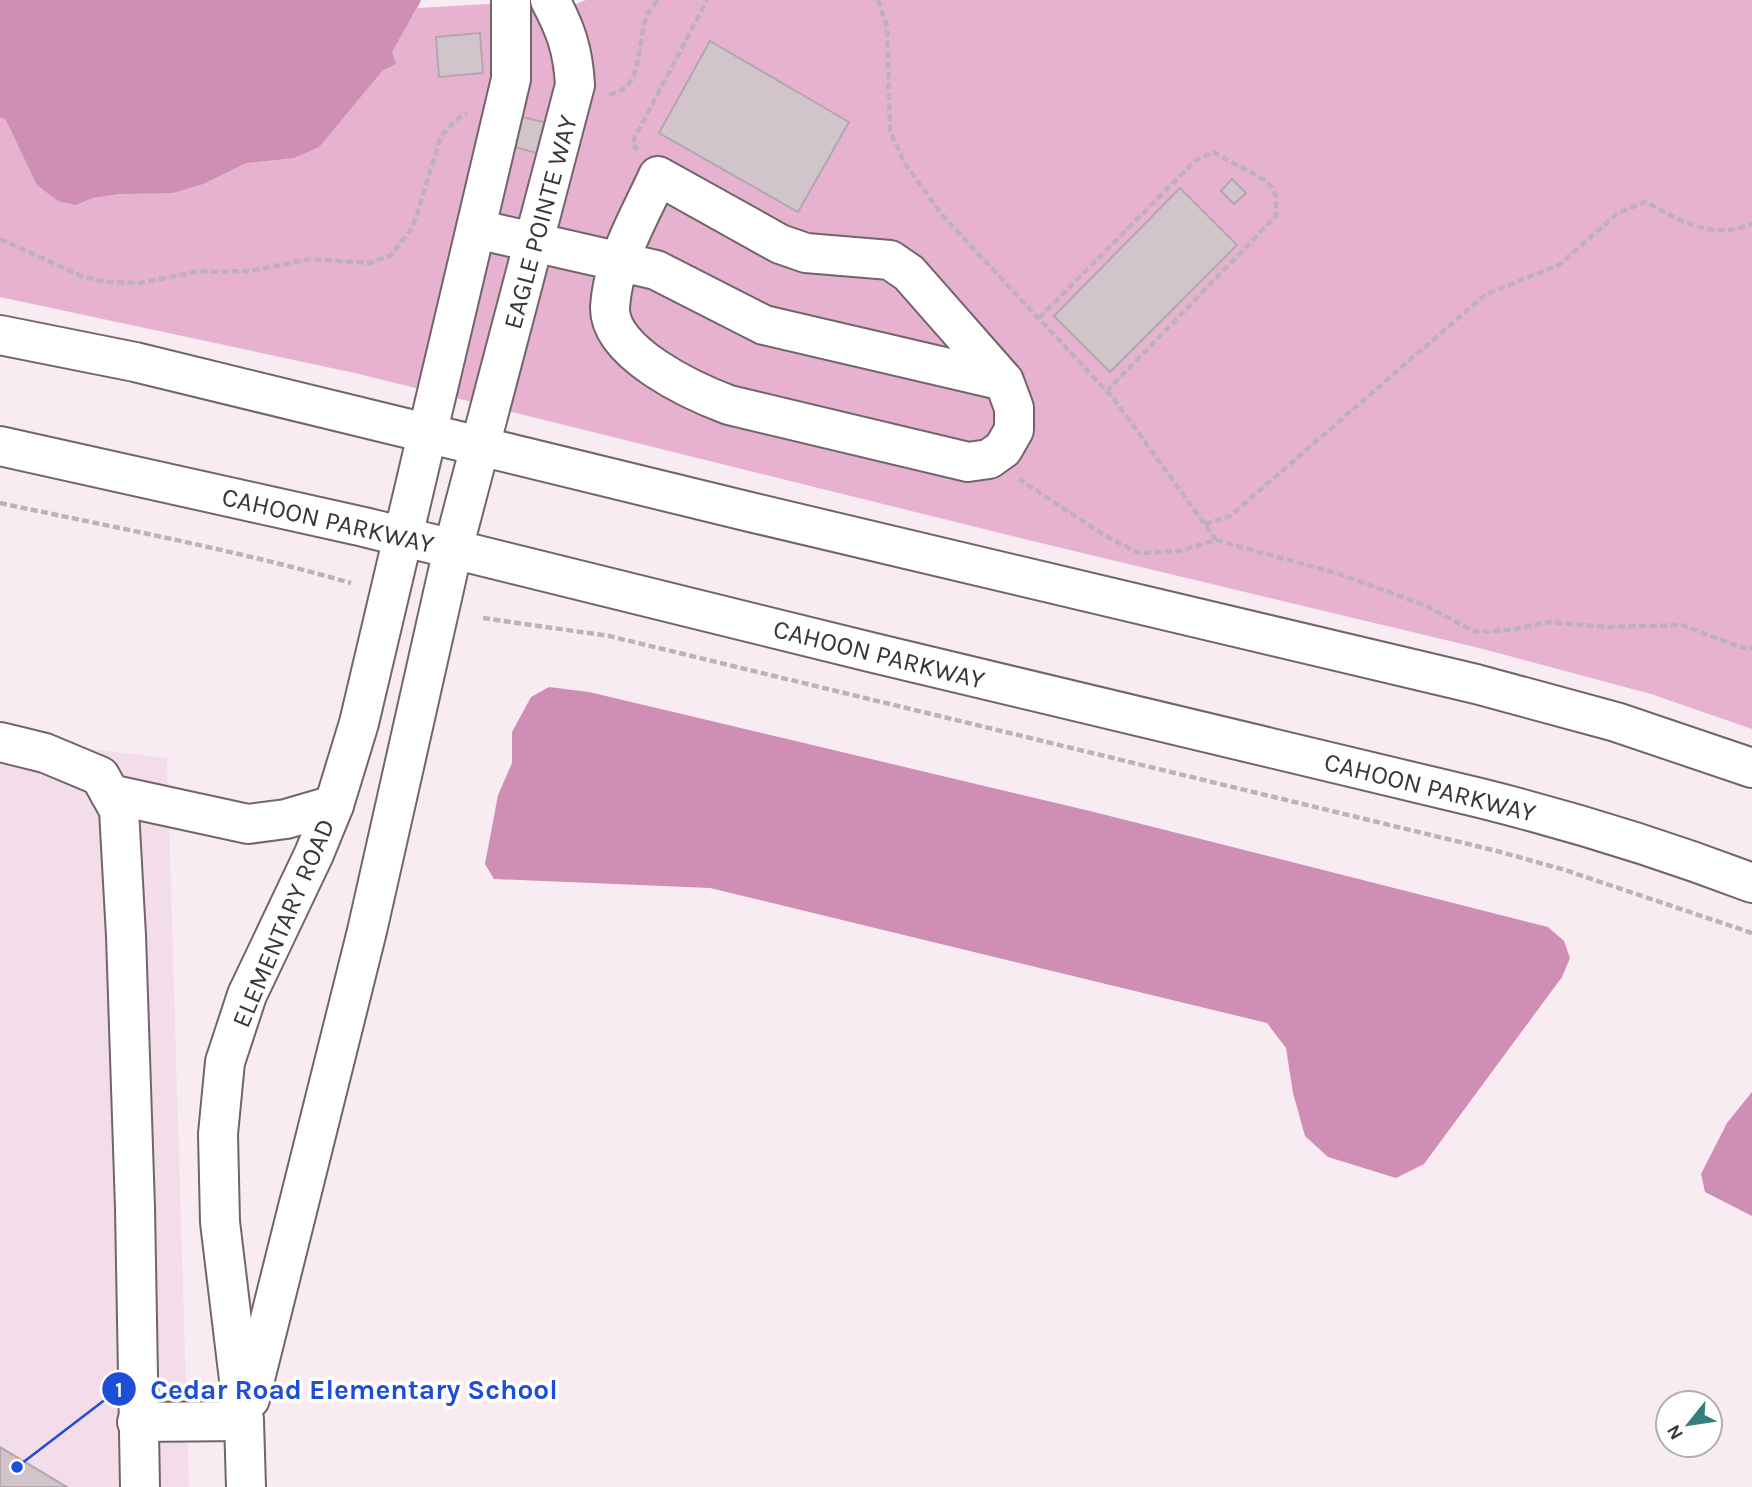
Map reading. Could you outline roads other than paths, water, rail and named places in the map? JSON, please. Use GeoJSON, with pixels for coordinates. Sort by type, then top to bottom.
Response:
{"type":"FeatureCollection","features":[{"type":"Feature","properties":{"kind":"street"},"geometry":{"type":"LineString","coordinates":[[427,434],[506,98],[511,67],[511,0]]}},
{"type":"Feature","properties":{"kind":"street","name":"EAGLE POINTE WAY"},"geometry":{"type":"LineString","coordinates":[[481,446],[575,85],[574,59],[567,32],[550,0]]}},
{"type":"Feature","properties":{"kind":"street"},"geometry":{"type":"LineString","coordinates":[[658,176],[780,244],[806,253],[890,260],[909,273],[1004,381],[1014,408],[1014,430],[1003,449],[989,459],[968,462],[729,405],[694,392],[628,348],[610,310],[619,261],[658,176]]}},
{"type":"Feature","properties":{"kind":"street"},"geometry":{"type":"LineString","coordinates":[[476,229],[656,270],[764,325],[1004,381]]}},
{"type":"Feature","properties":{"kind":"street"},"geometry":{"type":"LineString","coordinates":[[0,335],[135,362],[894,547],[1476,684],[1616,722],[1752,768]]}},
{"type":"Feature","properties":{"kind":"street","name":"ELEMENTARY ROAD"},"geometry":{"type":"LineString","coordinates":[[246,1487],[244,1421],[220,1222],[218,1133],[225,1062],[247,995],[334,805],[359,723],[427,434]]}},
{"type":"Feature","properties":{"kind":"street","name":"CAHOON PARKWAY"},"geometry":{"type":"LineString","coordinates":[[0,446],[453,549],[1535,812],[1647,845],[1752,883]]}},
{"type":"Feature","properties":{"kind":"street","name":"ELEMENTARY ROAD"},"geometry":{"type":"LineString","coordinates":[[244,1421],[368,931],[453,549],[481,446]]}},
{"type":"Feature","properties":{"kind":"street"},"geometry":{"type":"LineString","coordinates":[[0,741],[45,753],[100,776],[119,810],[135,1208],[140,1487]]}},
{"type":"Feature","properties":{"kind":"street"},"geometry":{"type":"LineString","coordinates":[[110,794],[248,824],[286,819],[334,805]]}},
{"type":"Feature","properties":{"kind":"street"},"geometry":{"type":"LineString","coordinates":[[137,1422],[244,1421]]}},
{"type":"Feature","properties":{"kind":"place","name":"Cedar Road Elementary School"},"geometry":{"type":"Point","coordinates":[17,1467]}}]}
